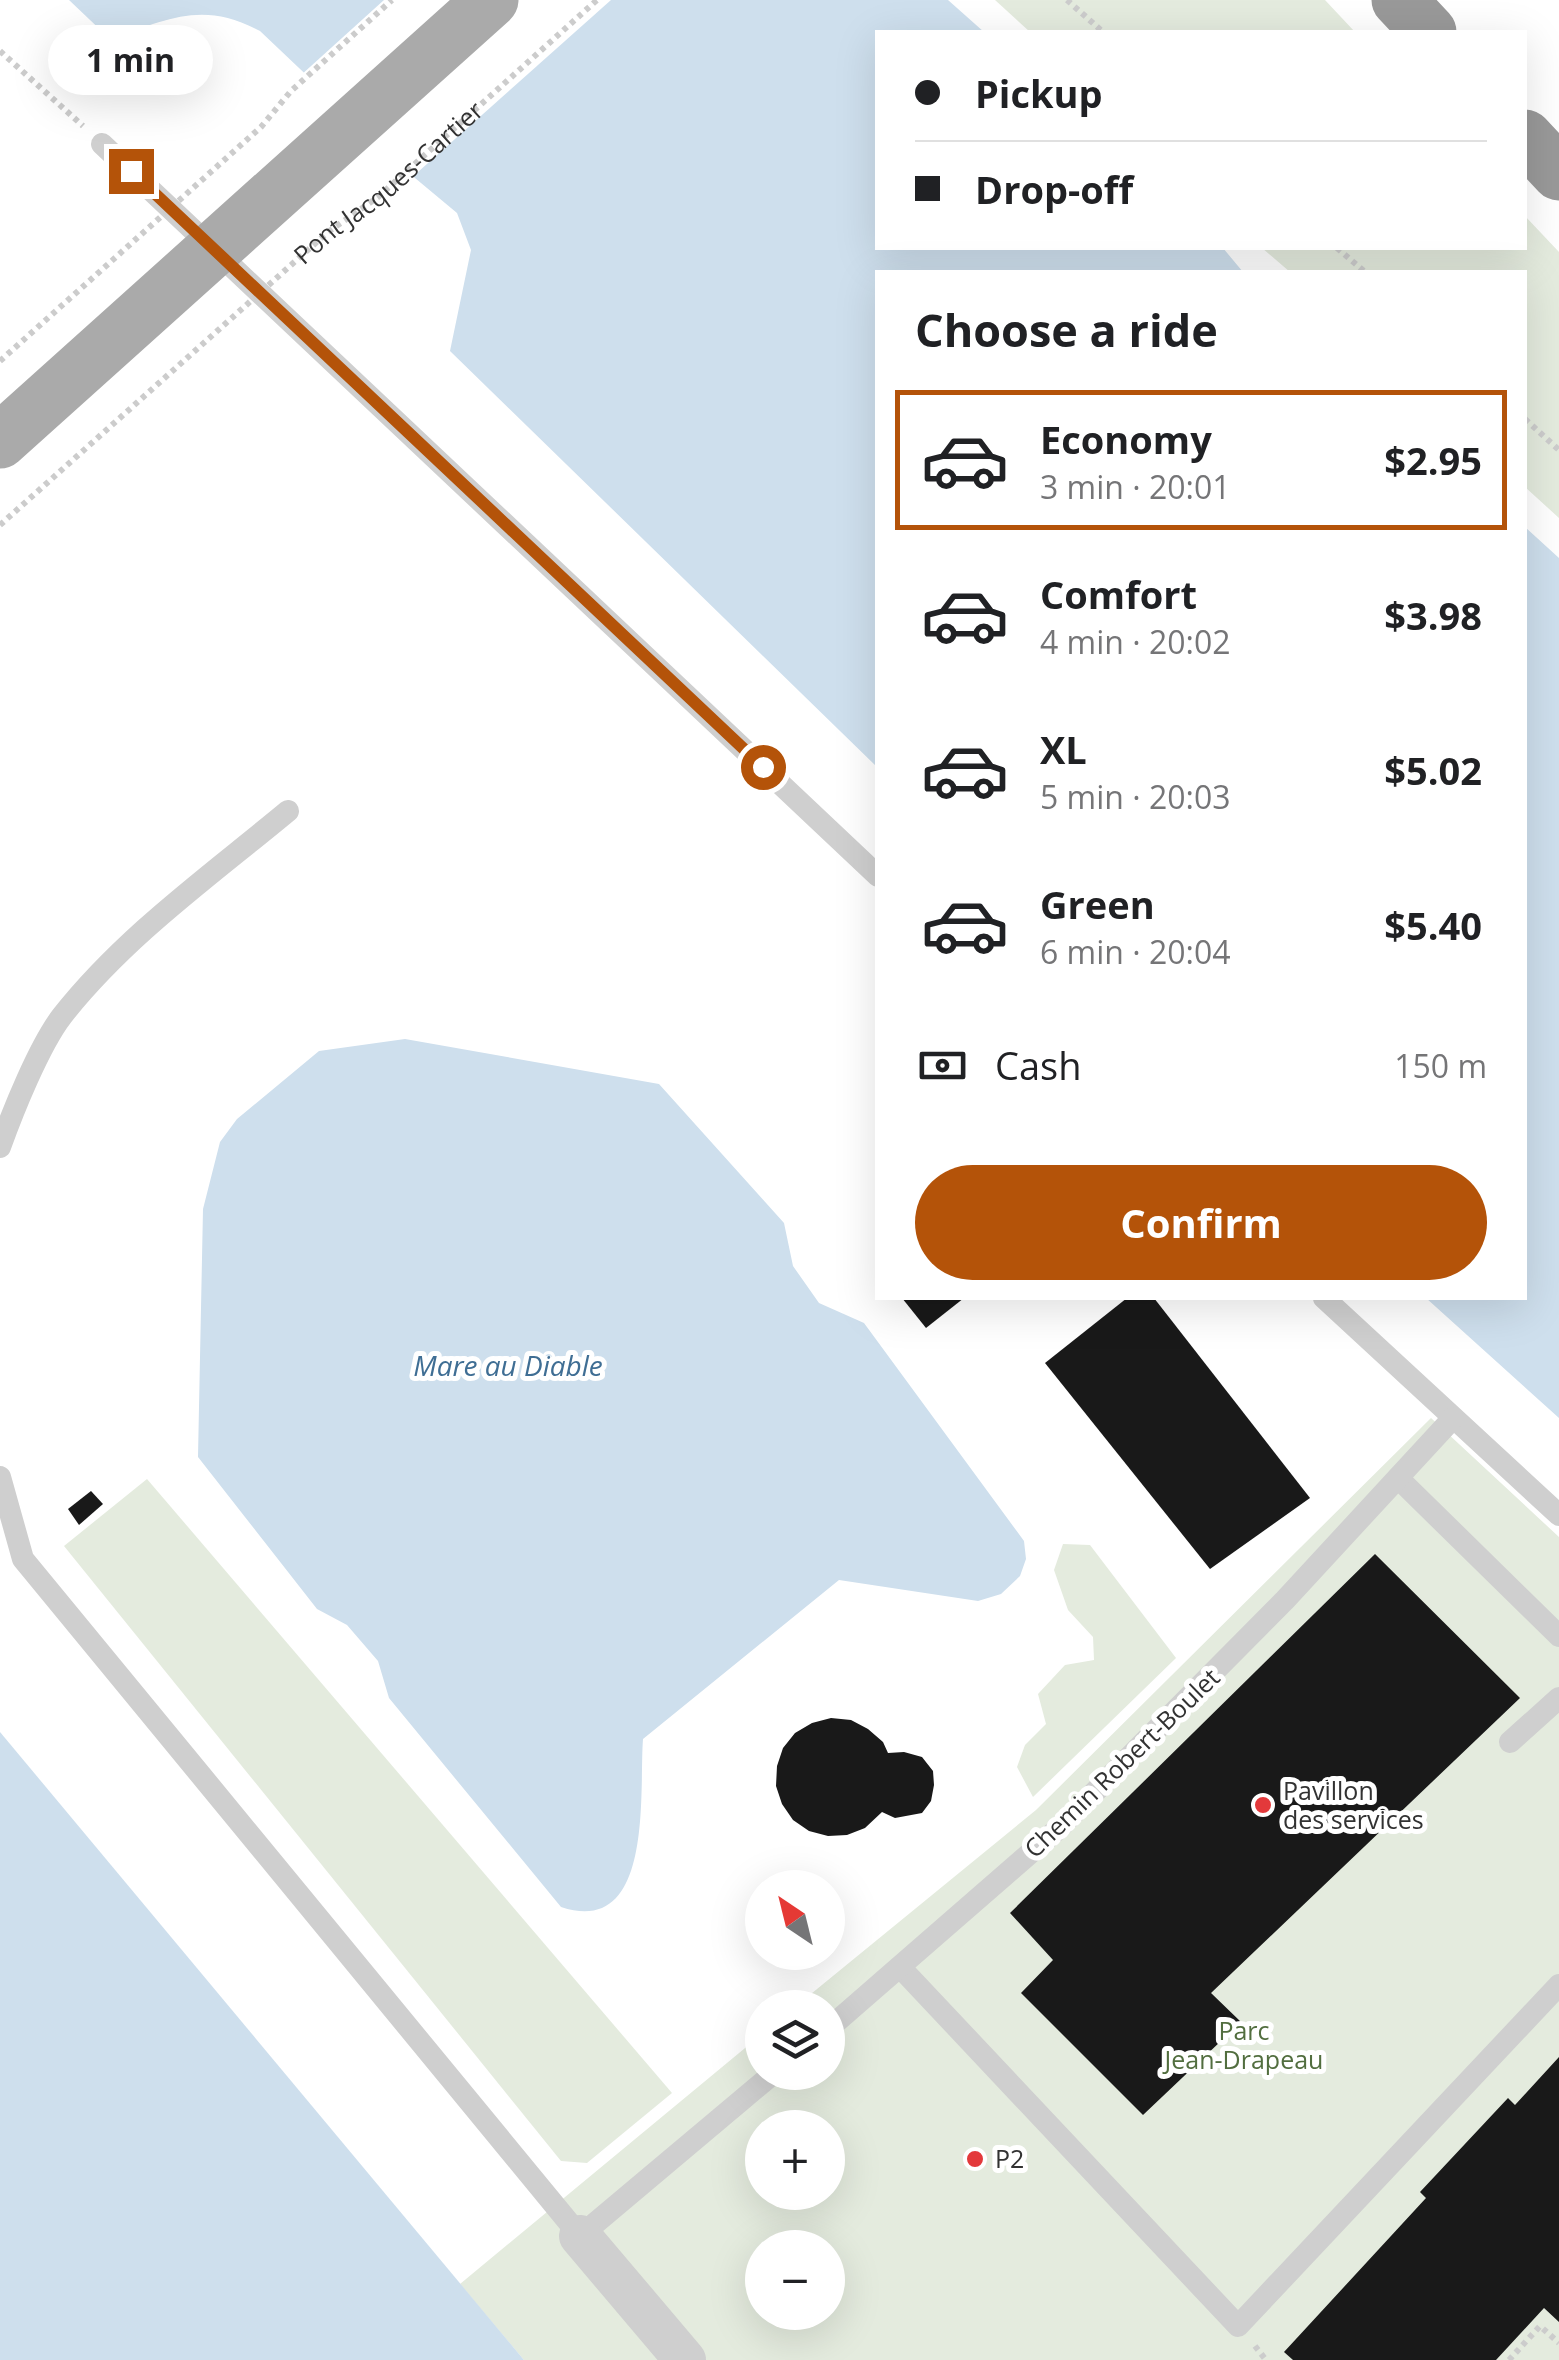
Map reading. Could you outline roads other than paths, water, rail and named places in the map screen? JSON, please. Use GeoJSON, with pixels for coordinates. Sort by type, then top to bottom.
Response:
{"type":"FeatureCollection","features":[{"type":"Feature","properties":{"kind":"highway"},"geometry":{"type":"LineString","coordinates":[[1399,0],[1426,30]]}},
{"type":"Feature","properties":{"kind":"highway"},"geometry":{"type":"LineString","coordinates":[[1527,139],[1559,173]]}},
{"type":"Feature","properties":{"kind":"main road"},"geometry":{"type":"LineString","coordinates":[[0,441],[491,0]]}},
{"type":"Feature","properties":{"kind":"street"},"geometry":{"type":"LineString","coordinates":[[580,2236],[686,2360]]}},
{"type":"Feature","properties":{"kind":"lane"},"geometry":{"type":"LineString","coordinates":[[102,144],[875,873]]}},
{"type":"Feature","properties":{"kind":"lane"},"geometry":{"type":"LineString","coordinates":[[0,1147],[13,1112],[60,1019],[123,949],[288,810]]}},
{"type":"Feature","properties":{"kind":"lane"},"geometry":{"type":"LineString","coordinates":[[1326,1300],[1559,1515]]}},
{"type":"Feature","properties":{"kind":"lane","name":"Chemin Robert-Boulet"},"geometry":{"type":"LineString","coordinates":[[845,2014],[1059,1828],[1286,1600],[1452,1418]]}},
{"type":"Feature","properties":{"kind":"lane"},"geometry":{"type":"LineString","coordinates":[[0,1477],[23,1559],[580,2236],[754,2090]]}},
{"type":"Feature","properties":{"kind":"lane"},"geometry":{"type":"LineString","coordinates":[[1398,1478],[1559,1636]]}},
{"type":"Feature","properties":{"kind":"lane"},"geometry":{"type":"LineString","coordinates":[[1510,1742],[1559,1698]]}},
{"type":"Feature","properties":{"kind":"lane"},"geometry":{"type":"LineString","coordinates":[[900,1967],[1238,2326],[1559,1985]]}},
{"type":"Feature","properties":{"kind":"water"},"geometry":{"type":"Polygon","coordinates":[[[69,0],[948,0],[982,30],[875,30],[875,250],[1225,250],[1241,270],[875,270],[875,765],[450,351],[471,250],[457,213],[260,31],[221,16],[203,15],[168,20],[110,39],[69,0]]]}},
{"type":"Feature","properties":{"kind":"water"},"geometry":{"type":"Polygon","coordinates":[[[1527,529],[1559,558],[1559,1418],[1428,1300],[1527,1300],[1527,529]]]}},
{"type":"Feature","properties":{"kind":"water","name":"Mare au Diable"},"geometry":{"type":"Polygon","coordinates":[[[405,1039],[659,1084],[784,1223],[793,1266],[819,1303],[864,1323],[1024,1541],[1026,1559],[1020,1576],[1001,1594],[978,1601],[839,1580],[643,1739],[640,1824],[627,1882],[612,1901],[591,1911],[561,1907],[389,1698],[378,1661],[347,1625],[317,1609],[198,1457],[203,1209],[220,1142],[237,1119],[319,1051],[405,1039]]]}},
{"type":"Feature","properties":{"kind":"water"},"geometry":{"type":"Polygon","coordinates":[[[0,1732],[524,2360],[0,2360],[0,1732]]]}},
{"type":"Feature","properties":{"kind":"place","name":"Pavillon des services"},"geometry":{"type":"Point","coordinates":[1263,1805]}},
{"type":"Feature","properties":{"kind":"place","name":"P2"},"geometry":{"type":"Point","coordinates":[975,2159]}},
{"type":"Feature","properties":{"kind":"park label","name":"Parc Jean-Drapeau"},"geometry":{"type":"Point","coordinates":[1244,2046]}}]}
